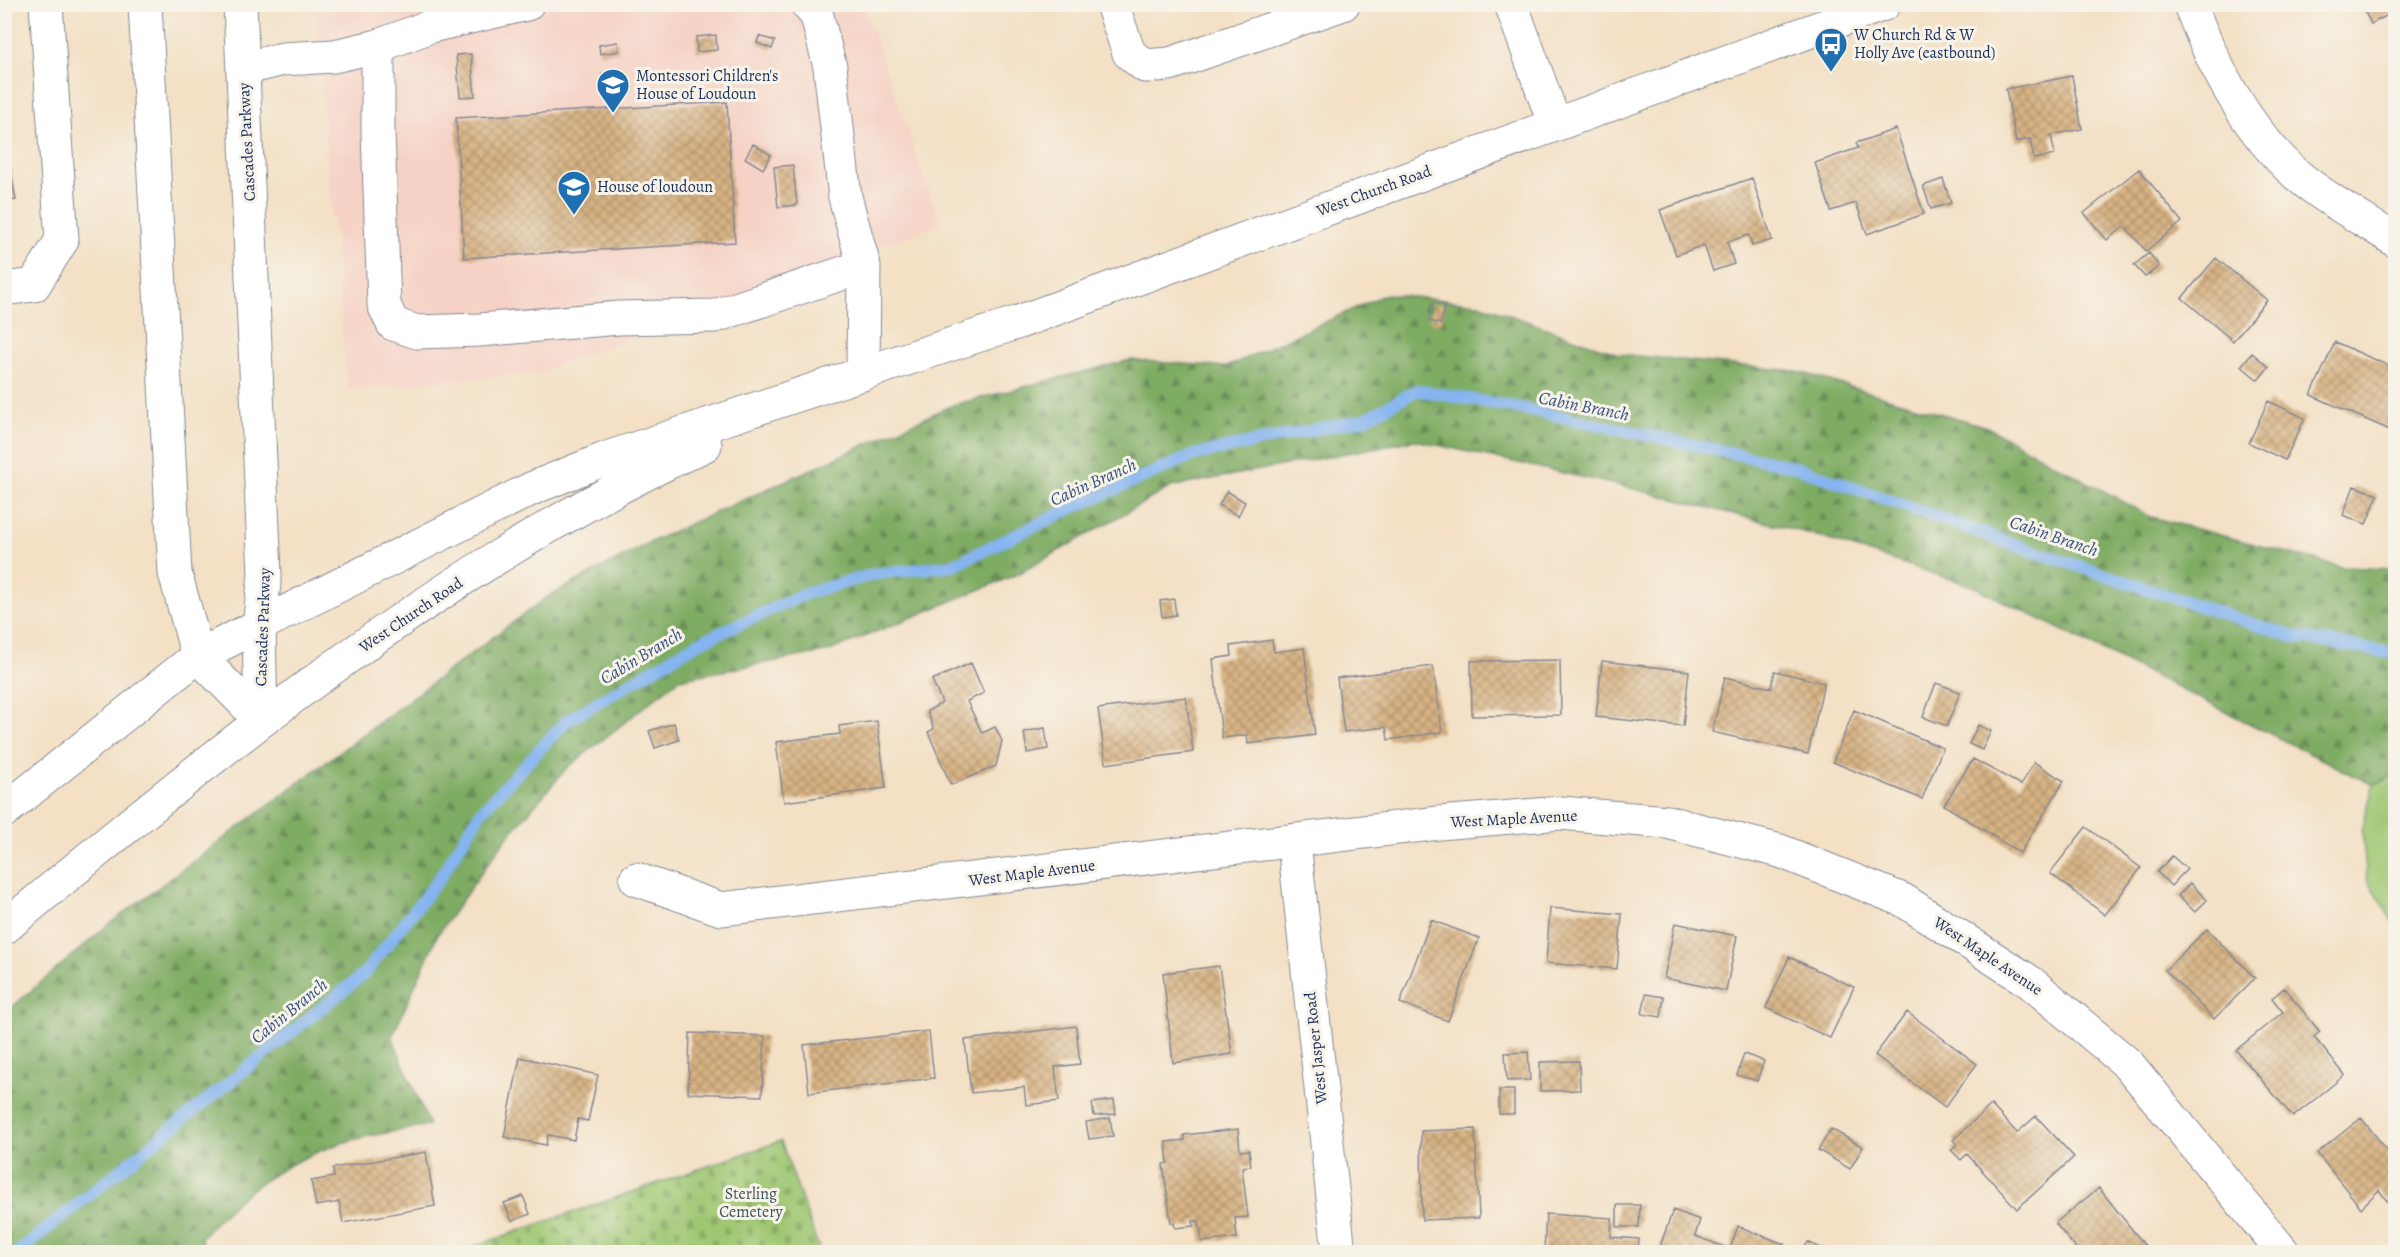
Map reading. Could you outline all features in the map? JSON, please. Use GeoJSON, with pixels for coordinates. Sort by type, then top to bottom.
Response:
{"type":"FeatureCollection","features":[{"type":"Feature","properties":{"kind":"main road"},"geometry":{"type":"LineString","coordinates":[[4,289],[34,285],[62,240],[46,4]]}},
{"type":"Feature","properties":{"kind":"main road","name":"Cascades Parkway"},"geometry":{"type":"LineString","coordinates":[[145,4],[175,573],[198,656],[261,720]]}},
{"type":"Feature","properties":{"kind":"main road","name":"Cascades Parkway"},"geometry":{"type":"LineString","coordinates":[[240,4],[265,575],[259,626],[261,720]]}},
{"type":"Feature","properties":{"kind":"main road"},"geometry":{"type":"LineString","coordinates":[[243,69],[284,59],[333,56],[378,46],[431,26],[527,4]]}},
{"type":"Feature","properties":{"kind":"main road"},"geometry":{"type":"LineString","coordinates":[[807,4],[818,16],[830,68],[845,197],[864,266],[863,374]]}},
{"type":"Feature","properties":{"kind":"main road"},"geometry":{"type":"LineString","coordinates":[[1112,4],[1129,53],[1145,66],[1170,64],[1343,4]]}},
{"type":"Feature","properties":{"kind":"main road"},"geometry":{"type":"LineString","coordinates":[[1510,4],[1555,125]]}},
{"type":"Feature","properties":{"kind":"main road","name":"West Church Road"},"geometry":{"type":"LineString","coordinates":[[4,810],[198,656],[532,488],[607,458],[1019,322],[1884,4]]}},
{"type":"Feature","properties":{"kind":"main road"},"geometry":{"type":"LineString","coordinates":[[2190,4],[2202,37],[2249,122],[2297,175],[2396,241]]}},
{"type":"Feature","properties":{"kind":"main road"},"geometry":{"type":"LineString","coordinates":[[378,46],[378,131],[384,305],[393,324],[417,333],[619,318],[715,316],[864,266]]}},
{"type":"Feature","properties":{"kind":"main road","name":"West Church Road"},"geometry":{"type":"LineString","coordinates":[[4,928],[261,720],[423,603],[649,471],[863,374]]}},
{"type":"Feature","properties":{"kind":"main road","name":"West Maple Avenue"},"geometry":{"type":"LineString","coordinates":[[636,879],[721,909],[1294,843],[1439,823],[1561,813],[1667,822],[1780,851],[1903,900],[2030,982],[2128,1064],[2283,1252]]}},
{"type":"Feature","properties":{"kind":"main road","name":"West Jasper Road"},"geometry":{"type":"LineString","coordinates":[[1294,843],[1339,1252]]}},
{"type":"Feature","properties":{"kind":"shaded area","name":"Montessori Children's House of Loudoun"},"geometry":{"type":"Polygon","coordinates":[[[314,5],[864,5],[940,224],[535,373],[347,389],[314,5]]]}},
{"type":"Feature","properties":{"kind":"green space"},"geometry":{"type":"Polygon","coordinates":[[[1386,294],[1479,304],[1618,354],[1796,371],[1987,427],[2151,517],[2341,567],[2395,569],[2395,775],[2373,785],[1975,587],[1808,533],[1630,488],[1415,440],[1171,487],[1018,574],[829,651],[679,679],[566,769],[504,841],[438,934],[392,1037],[429,1125],[342,1143],[275,1173],[229,1208],[201,1238],[205,1252],[5,1252],[4,1014],[108,925],[547,597],[657,539],[953,405],[1130,360],[1227,367],[1386,294]]]}},
{"type":"Feature","properties":{"kind":"green space"},"geometry":{"type":"Polygon","coordinates":[[[2395,775],[2395,926],[2367,879],[2362,831],[2373,785],[2395,775]]]}},
{"type":"Feature","properties":{"kind":"green space","name":"Sterling Cemetery"},"geometry":{"type":"Polygon","coordinates":[[[781,1141],[820,1252],[457,1252],[781,1141]]]}},
{"type":"Feature","properties":{"kind":"building"},"geometry":{"type":"Polygon","coordinates":[[[2361,4],[2396,4],[2396,11],[2371,24],[2361,4]]]}},
{"type":"Feature","properties":{"kind":"building"},"geometry":{"type":"Polygon","coordinates":[[[716,35],[717,50],[697,52],[696,37],[716,35]]]}},
{"type":"Feature","properties":{"kind":"building"},"geometry":{"type":"Polygon","coordinates":[[[759,36],[775,41],[772,49],[757,43],[759,36]]]}},
{"type":"Feature","properties":{"kind":"building"},"geometry":{"type":"Polygon","coordinates":[[[618,42],[619,51],[600,54],[599,45],[618,42]]]}},
{"type":"Feature","properties":{"kind":"building"},"geometry":{"type":"Polygon","coordinates":[[[471,54],[475,96],[460,97],[456,55],[471,54]]]}},
{"type":"Feature","properties":{"kind":"building"},"geometry":{"type":"Polygon","coordinates":[[[624,73],[625,93],[603,94],[602,74],[624,73]]]}},
{"type":"Feature","properties":{"kind":"building"},"geometry":{"type":"Polygon","coordinates":[[[2072,76],[2082,129],[2051,135],[2055,155],[2034,159],[2030,139],[2016,142],[2006,89],[2072,76]]]}},
{"type":"Feature","properties":{"kind":"building"},"geometry":{"type":"Polygon","coordinates":[[[727,102],[735,242],[464,258],[456,118],[727,102]]]}},
{"type":"Feature","properties":{"kind":"building"},"geometry":{"type":"Polygon","coordinates":[[[1896,129],[1924,214],[1867,234],[1856,203],[1831,211],[1815,163],[1858,148],[1856,143],[1896,129]]]}},
{"type":"Feature","properties":{"kind":"building"},"geometry":{"type":"Polygon","coordinates":[[[4,132],[16,200],[4,201],[4,132]]]}},
{"type":"Feature","properties":{"kind":"building"},"geometry":{"type":"Polygon","coordinates":[[[753,144],[771,155],[763,169],[745,158],[753,144]]]}},
{"type":"Feature","properties":{"kind":"building"},"geometry":{"type":"Polygon","coordinates":[[[793,165],[797,205],[778,207],[774,167],[793,165]]]}},
{"type":"Feature","properties":{"kind":"building"},"geometry":{"type":"Polygon","coordinates":[[[2139,169],[2182,222],[2146,251],[2125,226],[2107,240],[2084,213],[2139,169]]]}},
{"type":"Feature","properties":{"kind":"building"},"geometry":{"type":"Polygon","coordinates":[[[1752,178],[1772,240],[1752,246],[1749,235],[1727,242],[1734,264],[1713,271],[1704,245],[1676,255],[1660,210],[1752,178]]]}},
{"type":"Feature","properties":{"kind":"building"},"geometry":{"type":"Polygon","coordinates":[[[1943,179],[1951,203],[1931,209],[1923,186],[1943,179]]]}},
{"type":"Feature","properties":{"kind":"building"},"geometry":{"type":"Polygon","coordinates":[[[2149,253],[2159,266],[2145,277],[2134,265],[2149,253]]]}},
{"type":"Feature","properties":{"kind":"building"},"geometry":{"type":"Polygon","coordinates":[[[2216,258],[2267,300],[2233,341],[2182,298],[2216,258]]]}},
{"type":"Feature","properties":{"kind":"building"},"geometry":{"type":"Polygon","coordinates":[[[1433,303],[1445,305],[1441,324],[1429,321],[1433,303]]]}},
{"type":"Feature","properties":{"kind":"building"},"geometry":{"type":"Polygon","coordinates":[[[2335,342],[2396,369],[2396,424],[2392,431],[2311,395],[2335,342]]]}},
{"type":"Feature","properties":{"kind":"building"},"geometry":{"type":"Polygon","coordinates":[[[2252,353],[2269,367],[2258,380],[2241,366],[2252,353]]]}},
{"type":"Feature","properties":{"kind":"building"},"geometry":{"type":"Polygon","coordinates":[[[2268,401],[2305,418],[2285,460],[2249,443],[2268,401]]]}},
{"type":"Feature","properties":{"kind":"building"},"geometry":{"type":"Polygon","coordinates":[[[2354,486],[2378,495],[2366,524],[2343,515],[2354,486]]]}},
{"type":"Feature","properties":{"kind":"building"},"geometry":{"type":"Polygon","coordinates":[[[1227,491],[1245,502],[1238,516],[1219,505],[1227,491]]]}},
{"type":"Feature","properties":{"kind":"building"},"geometry":{"type":"Polygon","coordinates":[[[1174,599],[1176,615],[1162,617],[1160,601],[1174,599]]]}},
{"type":"Feature","properties":{"kind":"building"},"geometry":{"type":"Polygon","coordinates":[[[1272,640],[1274,652],[1304,648],[1315,735],[1248,744],[1247,735],[1222,738],[1213,659],[1232,656],[1231,646],[1272,640]]]}},
{"type":"Feature","properties":{"kind":"building"},"geometry":{"type":"Polygon","coordinates":[[[1560,660],[1561,715],[1472,716],[1471,661],[1560,660]]]}},
{"type":"Feature","properties":{"kind":"building"},"geometry":{"type":"Polygon","coordinates":[[[1602,661],[1689,671],[1683,726],[1596,717],[1602,661]]]}},
{"type":"Feature","properties":{"kind":"building"},"geometry":{"type":"Polygon","coordinates":[[[971,663],[984,693],[967,701],[982,733],[995,727],[1002,741],[996,766],[951,785],[928,732],[934,729],[927,711],[942,703],[932,680],[971,663]]]}},
{"type":"Feature","properties":{"kind":"building"},"geometry":{"type":"Polygon","coordinates":[[[1433,666],[1442,732],[1388,740],[1386,727],[1344,732],[1337,678],[1433,666]]]}},
{"type":"Feature","properties":{"kind":"building"},"geometry":{"type":"Polygon","coordinates":[[[1775,671],[1824,683],[1808,754],[1712,732],[1725,677],[1771,688],[1775,671]]]}},
{"type":"Feature","properties":{"kind":"building"},"geometry":{"type":"Polygon","coordinates":[[[1936,683],[1960,692],[1947,726],[1923,717],[1936,683]]]}},
{"type":"Feature","properties":{"kind":"building"},"geometry":{"type":"Polygon","coordinates":[[[1186,697],[1193,752],[1106,764],[1098,709],[1186,697]]]}},
{"type":"Feature","properties":{"kind":"building"},"geometry":{"type":"Polygon","coordinates":[[[1854,710],[1943,748],[1922,799],[1833,762],[1854,710]]]}},
{"type":"Feature","properties":{"kind":"building"},"geometry":{"type":"Polygon","coordinates":[[[877,721],[886,788],[784,802],[776,742],[840,734],[839,726],[877,721]]]}},
{"type":"Feature","properties":{"kind":"building"},"geometry":{"type":"Polygon","coordinates":[[[674,723],[679,740],[655,748],[649,731],[674,723]]]}},
{"type":"Feature","properties":{"kind":"building"},"geometry":{"type":"Polygon","coordinates":[[[1978,725],[1991,731],[1982,750],[1969,744],[1978,725]]]}},
{"type":"Feature","properties":{"kind":"building"},"geometry":{"type":"Polygon","coordinates":[[[1045,728],[1048,749],[1027,753],[1024,732],[1045,728]]]}},
{"type":"Feature","properties":{"kind":"building"},"geometry":{"type":"Polygon","coordinates":[[[1973,759],[2021,785],[2034,762],[2064,781],[2020,853],[1944,805],[1973,759]]]}},
{"type":"Feature","properties":{"kind":"building"},"geometry":{"type":"Polygon","coordinates":[[[2086,827],[2141,868],[2105,915],[2050,873],[2086,827]]]}},
{"type":"Feature","properties":{"kind":"building"},"geometry":{"type":"Polygon","coordinates":[[[2172,856],[2187,869],[2171,886],[2157,872],[2172,856]]]}},
{"type":"Feature","properties":{"kind":"building"},"geometry":{"type":"Polygon","coordinates":[[[2190,883],[2207,900],[2195,912],[2178,896],[2190,883]]]}},
{"type":"Feature","properties":{"kind":"building"},"geometry":{"type":"Polygon","coordinates":[[[1550,908],[1622,914],[1617,969],[1546,963],[1550,908]]]}},
{"type":"Feature","properties":{"kind":"building"},"geometry":{"type":"Polygon","coordinates":[[[1431,920],[1479,938],[1448,1021],[1400,1003],[1431,920]]]}},
{"type":"Feature","properties":{"kind":"building"},"geometry":{"type":"Polygon","coordinates":[[[1675,923],[1737,936],[1726,991],[1664,978],[1675,923]]]}},
{"type":"Feature","properties":{"kind":"building"},"geometry":{"type":"Polygon","coordinates":[[[2207,929],[2255,978],[2214,1019],[2165,970],[2207,929]]]}},
{"type":"Feature","properties":{"kind":"building"},"geometry":{"type":"Polygon","coordinates":[[[1789,957],[1854,987],[1830,1038],[1766,1008],[1789,957]]]}},
{"type":"Feature","properties":{"kind":"building"},"geometry":{"type":"Polygon","coordinates":[[[1219,966],[1232,1054],[1173,1063],[1163,973],[1219,966]]]}},
{"type":"Feature","properties":{"kind":"building"},"geometry":{"type":"Polygon","coordinates":[[[2284,988],[2320,1032],[2314,1037],[2345,1075],[2293,1117],[2236,1050],[2283,1012],[2272,998],[2284,988]]]}},
{"type":"Feature","properties":{"kind":"building"},"geometry":{"type":"Polygon","coordinates":[[[1646,994],[1664,997],[1661,1017],[1642,1014],[1646,994]]]}},
{"type":"Feature","properties":{"kind":"building"},"geometry":{"type":"Polygon","coordinates":[[[1907,1012],[1977,1064],[1945,1107],[1875,1055],[1907,1012]]]}},
{"type":"Feature","properties":{"kind":"building"},"geometry":{"type":"Polygon","coordinates":[[[1076,1026],[1080,1064],[1055,1067],[1059,1101],[1026,1105],[1024,1087],[971,1093],[965,1040],[1076,1026]]]}},
{"type":"Feature","properties":{"kind":"building"},"geometry":{"type":"Polygon","coordinates":[[[929,1031],[934,1078],[809,1093],[804,1045],[929,1031]]]}},
{"type":"Feature","properties":{"kind":"building"},"geometry":{"type":"Polygon","coordinates":[[[690,1033],[765,1036],[762,1096],[688,1093],[690,1033]]]}},
{"type":"Feature","properties":{"kind":"building"},"geometry":{"type":"Polygon","coordinates":[[[1528,1052],[1530,1080],[1507,1081],[1505,1053],[1528,1052]]]}},
{"type":"Feature","properties":{"kind":"building"},"geometry":{"type":"Polygon","coordinates":[[[1744,1054],[1764,1061],[1757,1081],[1737,1075],[1744,1054]]]}},
{"type":"Feature","properties":{"kind":"building"},"geometry":{"type":"Polygon","coordinates":[[[520,1057],[598,1075],[588,1121],[578,1119],[574,1140],[548,1135],[546,1145],[504,1137],[520,1057]]]}},
{"type":"Feature","properties":{"kind":"building"},"geometry":{"type":"Polygon","coordinates":[[[1579,1061],[1580,1090],[1540,1091],[1540,1062],[1579,1061]]]}},
{"type":"Feature","properties":{"kind":"building"},"geometry":{"type":"Polygon","coordinates":[[[1499,1090],[1514,1090],[1514,1114],[1499,1114],[1499,1090]]]}},
{"type":"Feature","properties":{"kind":"building"},"geometry":{"type":"Polygon","coordinates":[[[1114,1100],[1116,1114],[1094,1116],[1092,1103],[1114,1100]]]}},
{"type":"Feature","properties":{"kind":"building"},"geometry":{"type":"Polygon","coordinates":[[[1991,1105],[2017,1133],[2036,1116],[2074,1157],[2017,1209],[1967,1154],[1961,1160],[1951,1150],[1957,1144],[1953,1140],[1991,1105]]]}},
{"type":"Feature","properties":{"kind":"building"},"geometry":{"type":"Polygon","coordinates":[[[1110,1118],[1113,1136],[1089,1139],[1086,1122],[1110,1118]]]}},
{"type":"Feature","properties":{"kind":"building"},"geometry":{"type":"Polygon","coordinates":[[[2361,1118],[2396,1161],[2396,1194],[2387,1201],[2379,1190],[2361,1208],[2317,1153],[2361,1118]]]}},
{"type":"Feature","properties":{"kind":"building"},"geometry":{"type":"Polygon","coordinates":[[[1238,1129],[1240,1151],[1249,1150],[1251,1166],[1242,1167],[1248,1217],[1235,1218],[1237,1238],[1202,1242],[1199,1221],[1193,1221],[1194,1226],[1175,1228],[1174,1223],[1171,1223],[1163,1164],[1168,1163],[1166,1142],[1185,1140],[1184,1135],[1238,1129]]]}},
{"type":"Feature","properties":{"kind":"building"},"geometry":{"type":"Polygon","coordinates":[[[1475,1129],[1479,1218],[1422,1220],[1421,1131],[1475,1129]]]}},
{"type":"Feature","properties":{"kind":"building"},"geometry":{"type":"Polygon","coordinates":[[[1831,1129],[1863,1147],[1850,1169],[1818,1150],[1831,1129]]]}},
{"type":"Feature","properties":{"kind":"building"},"geometry":{"type":"Polygon","coordinates":[[[426,1152],[435,1206],[343,1223],[339,1202],[316,1206],[311,1181],[334,1177],[333,1168],[426,1152]]]}},
{"type":"Feature","properties":{"kind":"building"},"geometry":{"type":"Polygon","coordinates":[[[2099,1188],[2150,1252],[2079,1252],[2055,1223],[2099,1188]]]}},
{"type":"Feature","properties":{"kind":"building"},"geometry":{"type":"Polygon","coordinates":[[[523,1196],[530,1214],[512,1221],[504,1203],[523,1196]]]}},
{"type":"Feature","properties":{"kind":"building"},"geometry":{"type":"Polygon","coordinates":[[[1617,1205],[1640,1205],[1639,1227],[1617,1227],[1617,1205]]]}},
{"type":"Feature","properties":{"kind":"building"},"geometry":{"type":"Polygon","coordinates":[[[1673,1210],[1700,1220],[1695,1236],[1730,1249],[1738,1226],[1784,1244],[1781,1252],[1658,1252],[1673,1210]]]}},
{"type":"Feature","properties":{"kind":"building"},"geometry":{"type":"Polygon","coordinates":[[[1546,1214],[1612,1218],[1611,1237],[1639,1239],[1638,1252],[1544,1252],[1546,1214]]]}},
{"type":"Feature","properties":{"kind":"building"},"geometry":{"type":"Polygon","coordinates":[[[1808,1242],[1828,1252],[1802,1252],[1808,1242]]]}},
{"type":"Feature","properties":{"kind":"waterway","name":"Cabin Branch"},"geometry":{"type":"LineString","coordinates":[[18,1252],[364,974],[439,879],[480,813],[566,721],[698,643],[807,593],[875,574],[953,565],[1072,508],[1194,455],[1365,419],[1417,390],[1530,410],[1796,467],[2009,543],[2290,636],[2396,654]]}},
{"type":"Feature","properties":{"kind":"place","name":"W Church Rd & W Holly Ave (eastbound)"},"geometry":{"type":"Point","coordinates":[1831,73]}},
{"type":"Feature","properties":{"kind":"place","name":"Montessori Children's House of Loudoun"},"geometry":{"type":"Point","coordinates":[613,114]}},
{"type":"Feature","properties":{"kind":"place","name":"House of loudoun"},"geometry":{"type":"Point","coordinates":[574,216]}}]}
